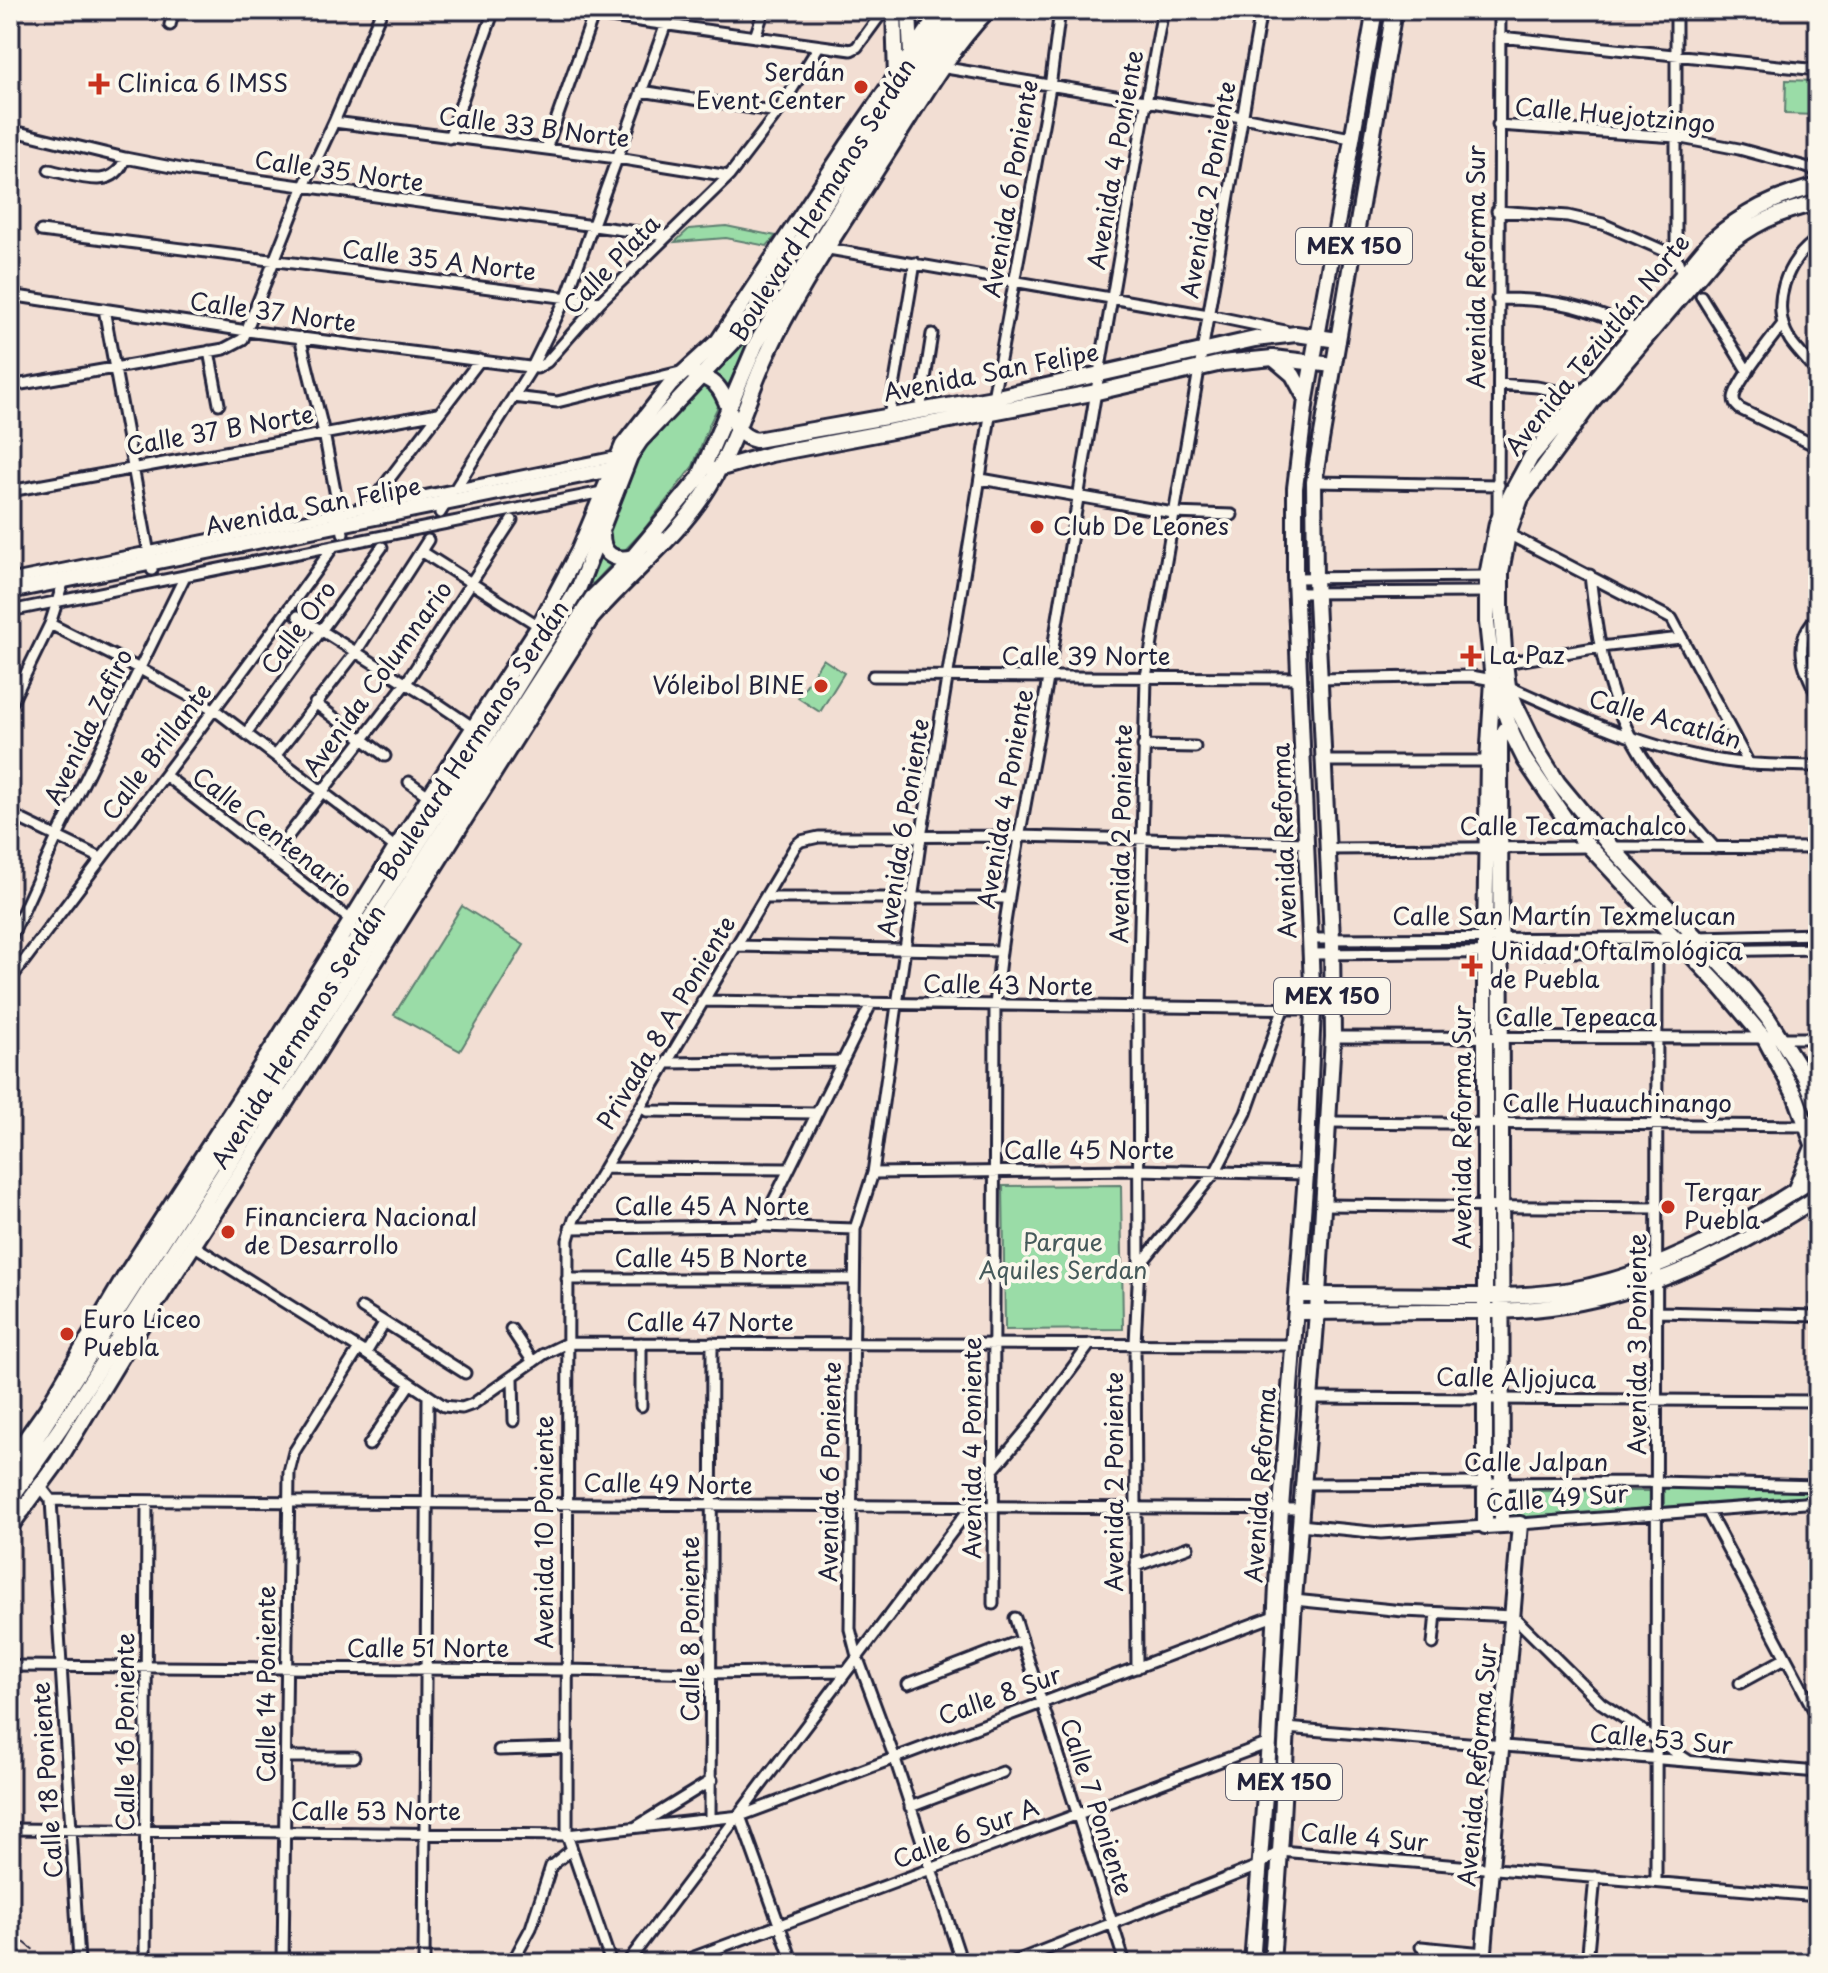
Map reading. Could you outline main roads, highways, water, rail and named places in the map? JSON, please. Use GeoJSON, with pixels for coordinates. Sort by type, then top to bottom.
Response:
{"type":"FeatureCollection","features":[{"type":"Feature","properties":{"kind":"main road"},"geometry":{"type":"LineString","coordinates":[[894,10],[895,76],[903,96]]}},
{"type":"Feature","properties":{"kind":"main road"},"geometry":{"type":"LineString","coordinates":[[903,96],[911,72],[909,10]]}},
{"type":"Feature","properties":{"kind":"main road"},"geometry":{"type":"LineString","coordinates":[[921,10],[946,11]]}},
{"type":"Feature","properties":{"kind":"main road","name":"Boulevard Hermanos Serdán"},"geometry":{"type":"LineString","coordinates":[[10,1479],[276,1066],[359,923],[424,835],[579,587],[602,530],[614,476],[694,373],[729,348],[748,324],[903,96],[935,68],[973,10]]}},
{"type":"Feature","properties":{"kind":"main road"},"geometry":{"type":"LineString","coordinates":[[821,247],[930,87],[935,68],[988,10]]}},
{"type":"Feature","properties":{"kind":"main road","name":"Avenida Reforma"},"geometry":{"type":"LineString","coordinates":[[1252,1963],[1306,1174],[1313,1009],[1295,488],[1306,399],[1375,10]]}},
{"type":"Feature","properties":{"kind":"main road","name":"Avenida Reforma"},"geometry":{"type":"LineString","coordinates":[[1272,1963],[1333,1037],[1332,946],[1315,585],[1314,482],[1394,10]]}},
{"type":"Feature","properties":{"kind":"main road"},"geometry":{"type":"LineString","coordinates":[[737,428],[715,384],[694,373],[895,76],[946,11]]}},
{"type":"Feature","properties":{"kind":"main road","name":"Boulevard Hermanos Serdán"},"geometry":{"type":"LineString","coordinates":[[911,72],[946,11]]}},
{"type":"Feature","properties":{"kind":"main road","name":"Boulevard Hermanos Serdán"},"geometry":{"type":"LineString","coordinates":[[10,1500],[74,1420],[102,1374],[177,1220],[198,1210],[592,598],[633,557],[699,478],[756,344],[790,289],[806,277],[903,96]]}},
{"type":"Feature","properties":{"kind":"main road","name":"Avenida Teziutlán Norte"},"geometry":{"type":"LineString","coordinates":[[1816,1151],[1809,1126],[1765,1039],[1730,997],[1570,826],[1525,760],[1493,680],[1486,584],[1531,457],[1588,398],[1686,280],[1711,241],[1744,215],[1781,196],[1818,186]]}},
{"type":"Feature","properties":{"kind":"main road"},"geometry":{"type":"LineString","coordinates":[[1341,201],[1361,205]]}},
{"type":"Feature","properties":{"kind":"main road","name":"Avenida Teziutlán Norte"},"geometry":{"type":"LineString","coordinates":[[1588,398],[1636,329],[1741,232],[1787,210],[1818,203]]}},
{"type":"Feature","properties":{"kind":"main road","name":"Avenida Hermanos Serdán"},"geometry":{"type":"LineString","coordinates":[[102,1374],[193,1245],[590,620],[698,503],[720,467],[767,355],[806,277]]}},
{"type":"Feature","properties":{"kind":"main road","name":"Avenida San Felipe"},"geometry":{"type":"LineString","coordinates":[[737,428],[746,438],[756,440],[815,437],[992,405],[1100,374],[1203,351],[1296,334],[1338,340]]}},
{"type":"Feature","properties":{"kind":"main road"},"geometry":{"type":"LineString","coordinates":[[1273,358],[1293,375],[1306,399]]}},
{"type":"Feature","properties":{"kind":"main road","name":"Avenida San Felipe"},"geometry":{"type":"LineString","coordinates":[[699,478],[720,467],[815,437],[920,411],[1097,392],[1247,360],[1273,358],[1333,365]]}},
{"type":"Feature","properties":{"kind":"main road","name":"Avenida San Felipe"},"geometry":{"type":"LineString","coordinates":[[10,599],[62,590],[150,561],[447,502],[614,476]]}},
{"type":"Feature","properties":{"kind":"main road","name":"Avenida Hermanos Serdán"},"geometry":{"type":"LineString","coordinates":[[10,1461],[46,1410],[127,1273],[177,1220],[277,1041],[327,961],[337,957],[356,930],[396,848],[539,626],[614,476]]}},
{"type":"Feature","properties":{"kind":"main road","name":"Avenida Teziutlán Norte"},"geometry":{"type":"LineString","coordinates":[[1503,529],[1501,609],[1508,686],[1539,753],[1576,806],[1611,847],[1741,985],[1783,1039],[1804,1075],[1818,1108]]}},
{"type":"Feature","properties":{"kind":"main road"},"geometry":{"type":"LineString","coordinates":[[602,530],[602,543],[609,555],[624,559],[633,557]]}},
{"type":"Feature","properties":{"kind":"main road"},"geometry":{"type":"LineString","coordinates":[[644,544],[665,540]]}},
{"type":"Feature","properties":{"kind":"main road","name":"Avenida San Felipe"},"geometry":{"type":"LineString","coordinates":[[10,591],[62,590]]}},
{"type":"Feature","properties":{"kind":"main road","name":"Avenida Reforma Sur"},"geometry":{"type":"LineString","coordinates":[[1493,680],[1488,761],[1494,847]]}},
{"type":"Feature","properties":{"kind":"main road","name":"Avenida Reforma Sur"},"geometry":{"type":"LineString","coordinates":[[1485,1526],[1484,1038],[1492,944],[1500,740],[1505,730],[1511,728]]}},
{"type":"Feature","properties":{"kind":"main road"},"geometry":{"type":"LineString","coordinates":[[432,792],[458,782]]}},
{"type":"Feature","properties":{"kind":"main road"},"geometry":{"type":"LineString","coordinates":[[385,867],[400,858],[415,839],[424,835]]}},
{"type":"Feature","properties":{"kind":"main road","name":"Avenida Reforma Sur"},"geometry":{"type":"LineString","coordinates":[[1492,944],[1500,1038],[1502,1525]]}},
{"type":"Feature","properties":{"kind":"main road"},"geometry":{"type":"LineString","coordinates":[[276,1066],[277,1041]]}},
{"type":"Feature","properties":{"kind":"main road"},"geometry":{"type":"LineString","coordinates":[[270,1124],[281,1083]]}},
{"type":"Feature","properties":{"kind":"main road"},"geometry":{"type":"LineString","coordinates":[[1795,1191],[1816,1151]]}},
{"type":"Feature","properties":{"kind":"main road"},"geometry":{"type":"LineString","coordinates":[[1502,1303],[1572,1290],[1658,1265],[1731,1230],[1818,1176]]}},
{"type":"Feature","properties":{"kind":"main road"},"geometry":{"type":"LineString","coordinates":[[1298,1295],[1484,1303],[1578,1303],[1658,1281],[1739,1244],[1818,1197]]}},
{"type":"Feature","properties":{"kind":"main road"},"geometry":{"type":"LineString","coordinates":[[177,1220],[219,1204]]}},
{"type":"Feature","properties":{"kind":"main road"},"geometry":{"type":"LineString","coordinates":[[198,1210],[219,1204]]}},
{"type":"Feature","properties":{"kind":"main road"},"geometry":{"type":"LineString","coordinates":[[1297,1312],[1484,1303]]}},
{"type":"Feature","properties":{"kind":"main road"},"geometry":{"type":"LineString","coordinates":[[10,1527],[41,1487],[74,1420]]}},
{"type":"Feature","properties":{"kind":"main road"},"geometry":{"type":"LineString","coordinates":[[10,1519],[23,1510]]}},
{"type":"Feature","properties":{"kind":"main road","name":"Avenida Reforma Sur"},"geometry":{"type":"LineString","coordinates":[[1483,1958],[1520,1524]]}},
{"type":"Feature","properties":{"kind":"main road","name":"Calle 49 Sur"},"geometry":{"type":"LineString","coordinates":[[1485,1526],[1520,1524]]}},
{"type":"Feature","properties":{"kind":"railway"},"geometry":{"type":"LineString","coordinates":[[10,1931],[50,1963]]}},
{"type":"Feature","properties":{"kind":"place","name":"Clinica 6 IMSS"},"geometry":{"type":"Point","coordinates":[99,84]}},
{"type":"Feature","properties":{"kind":"place","name":"Serdán Event Center"},"geometry":{"type":"Point","coordinates":[861,87]}},
{"type":"Feature","properties":{"kind":"place","name":"Club De Leones"},"geometry":{"type":"Point","coordinates":[1037,527]}},
{"type":"Feature","properties":{"kind":"place","name":"La Paz"},"geometry":{"type":"Point","coordinates":[1471,656]}},
{"type":"Feature","properties":{"kind":"place","name":"Vóleibol BINE"},"geometry":{"type":"Point","coordinates":[821,686]}},
{"type":"Feature","properties":{"kind":"place","name":"Unidad Oftalmológica de Puebla"},"geometry":{"type":"Point","coordinates":[1472,966]}},
{"type":"Feature","properties":{"kind":"place","name":"Tergar Puebla"},"geometry":{"type":"Point","coordinates":[1668,1207]}},
{"type":"Feature","properties":{"kind":"place","name":"Financiera Nacional de Desarrollo"},"geometry":{"type":"Point","coordinates":[228,1232]}},
{"type":"Feature","properties":{"kind":"place","name":"Euro Liceo Puebla"},"geometry":{"type":"Point","coordinates":[67,1334]}},
{"type":"Feature","properties":{"kind":"park label","name":"Parque Aquiles Serdan"},"geometry":{"type":"Point","coordinates":[1063,1257]}}]}
